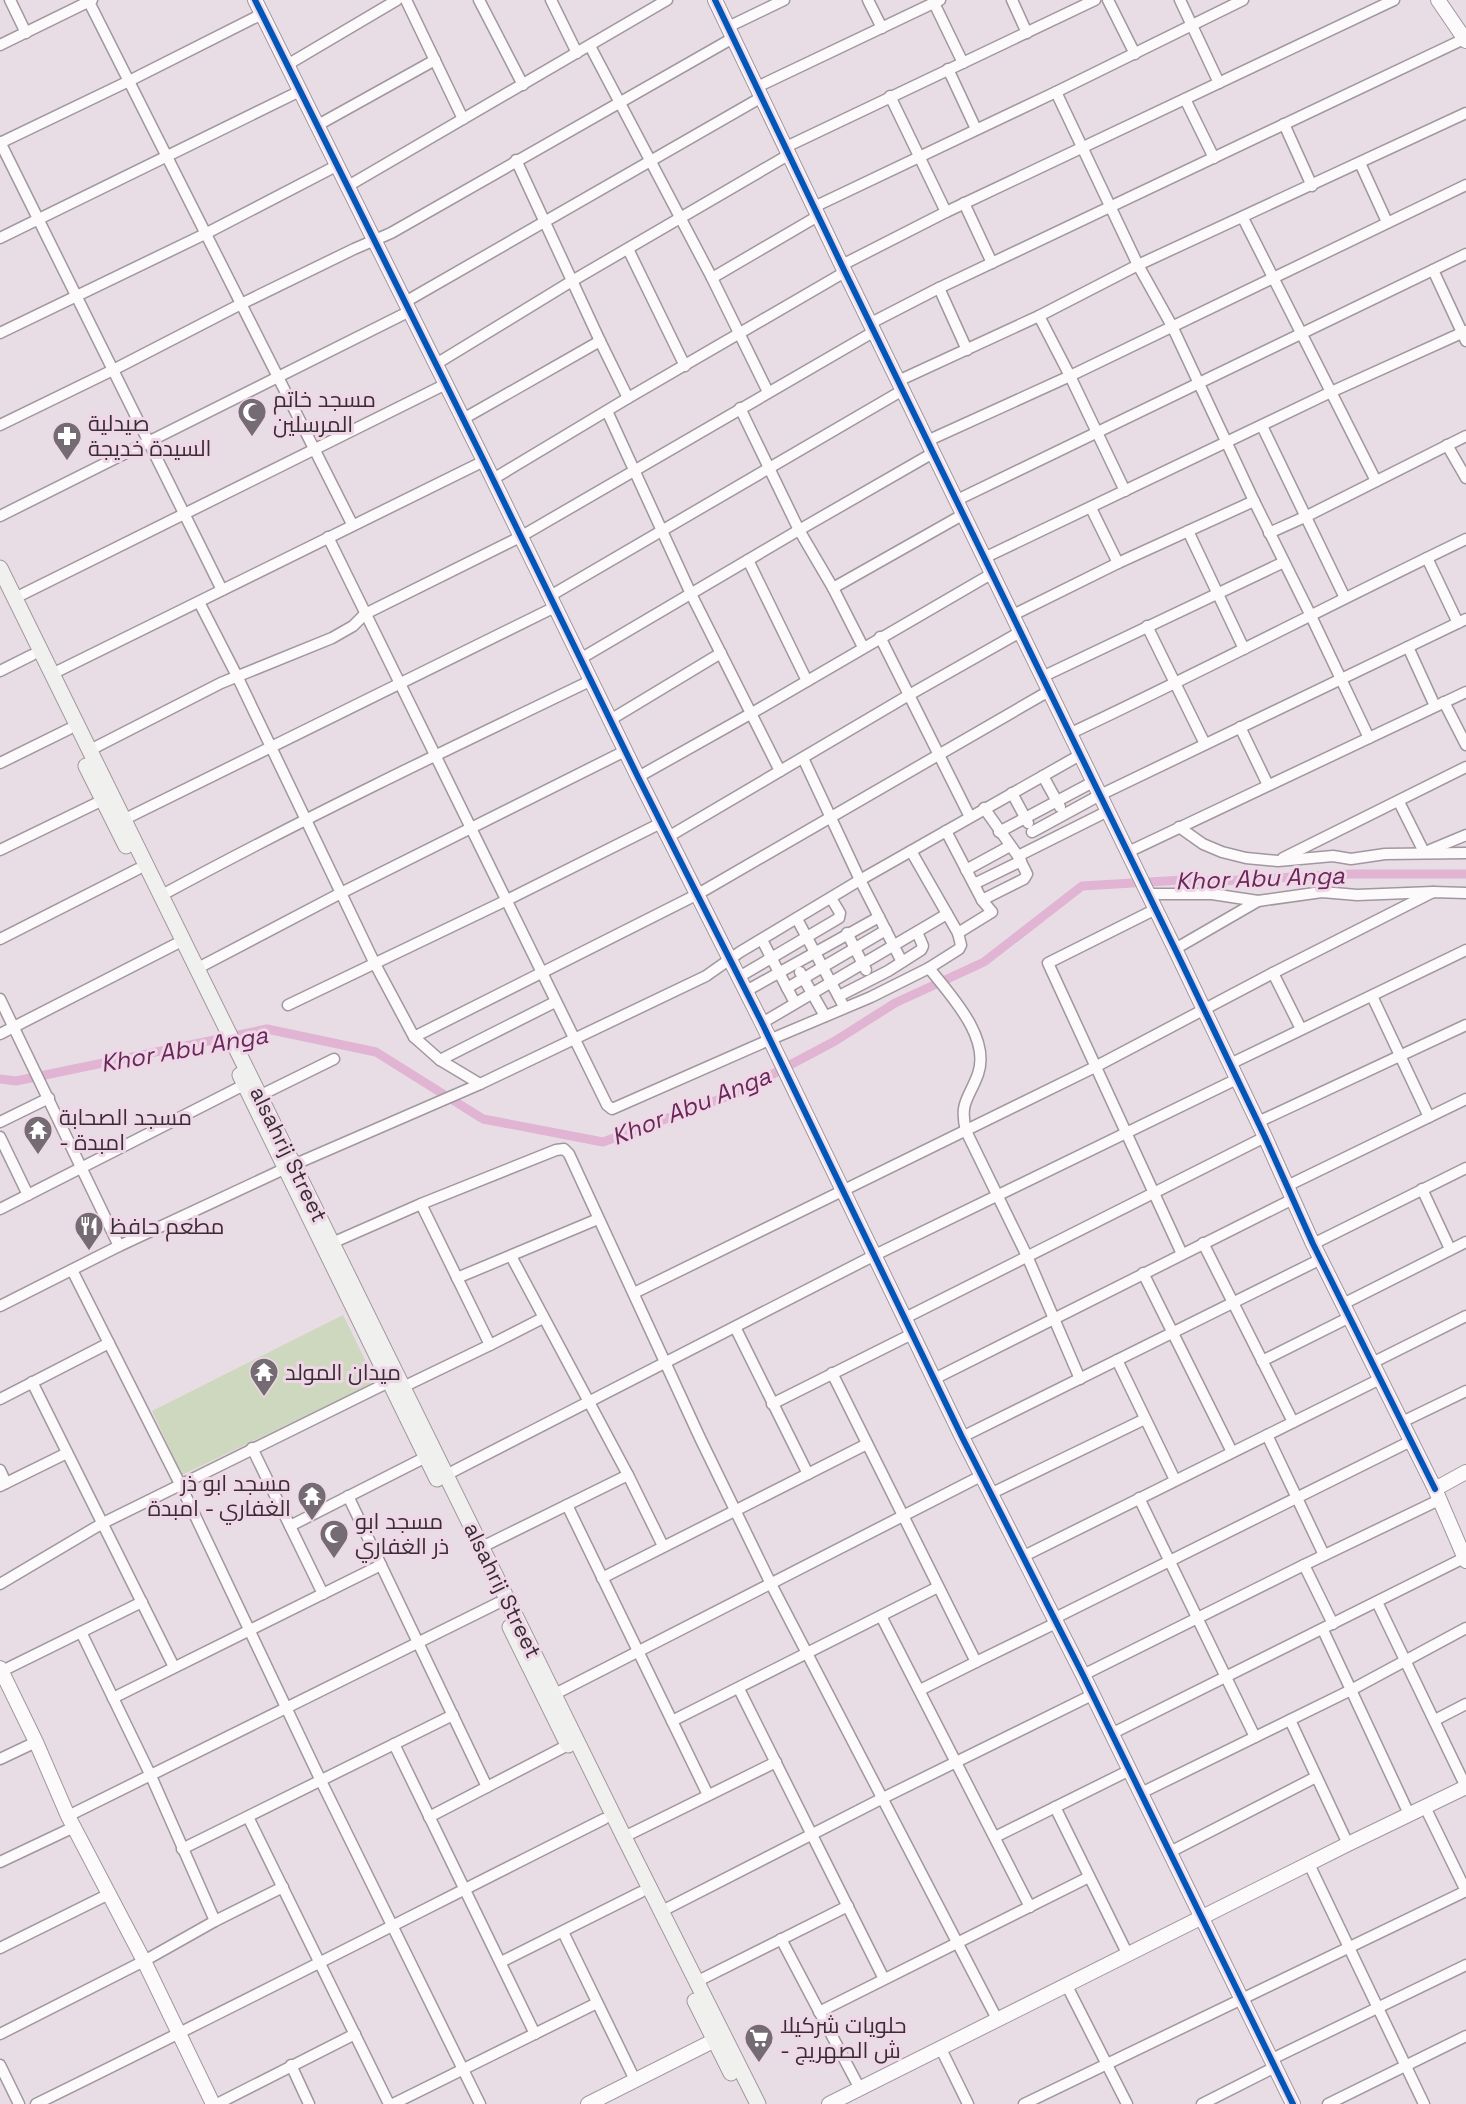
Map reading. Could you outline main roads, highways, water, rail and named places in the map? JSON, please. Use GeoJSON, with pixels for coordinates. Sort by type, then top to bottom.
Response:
{"type":"FeatureCollection","features":[{"type":"Feature","properties":{"kind":"main road"},"geometry":{"type":"LineString","coordinates":[[0,567],[198,968],[230,1044]]}},
{"type":"Feature","properties":{"kind":"main road"},"geometry":{"type":"LineString","coordinates":[[0,591],[176,944],[222,1027]]}},
{"type":"Feature","properties":{"kind":"main road","name":"alsahrij Street"},"geometry":{"type":"LineString","coordinates":[[230,1044],[244,1085],[332,1243],[426,1457],[604,1819],[718,2038],[758,2104]]}},
{"type":"Feature","properties":{"kind":"main road","name":"alsahrij Street"},"geometry":{"type":"LineString","coordinates":[[230,1044],[261,1095],[290,1168],[396,1385],[447,1475],[662,1911],[696,1982],[747,2104]]}},
{"type":"Feature","properties":{"kind":"waterway","name":"Khor Abu Anga"},"geometry":{"type":"LineString","coordinates":[[0,1079],[16,1081],[267,1029],[376,1052],[483,1119],[603,1142],[739,1092],[835,1041],[895,1003],[984,962],[1082,886],[1351,874],[1466,874]]}},
{"type":"Feature","properties":{"kind":"place","name":"مسجد خاتم المرسلين"},"geometry":{"type":"Point","coordinates":[252,438]}},
{"type":"Feature","properties":{"kind":"place","name":"صيدلية السيدة خديجة"},"geometry":{"type":"Point","coordinates":[67,462]}},
{"type":"Feature","properties":{"kind":"place","name":"مسجد الصحابة - امبدة"},"geometry":{"type":"Point","coordinates":[38,1156]}},
{"type":"Feature","properties":{"kind":"place","name":"مطعم حافظ"},"geometry":{"type":"Point","coordinates":[89,1252]}},
{"type":"Feature","properties":{"kind":"place","name":"ميدان المولد"},"geometry":{"type":"Point","coordinates":[264,1398]}},
{"type":"Feature","properties":{"kind":"place","name":"مسجد ابو ذر الغفاري - امبدة"},"geometry":{"type":"Point","coordinates":[312,1522]}},
{"type":"Feature","properties":{"kind":"place","name":"مسجد ابو ذر الغفاري"},"geometry":{"type":"Point","coordinates":[334,1560]}},
{"type":"Feature","properties":{"kind":"place","name":"حلويات شركيلا - ش الصهريج"},"geometry":{"type":"Point","coordinates":[759,2064]}}]}
